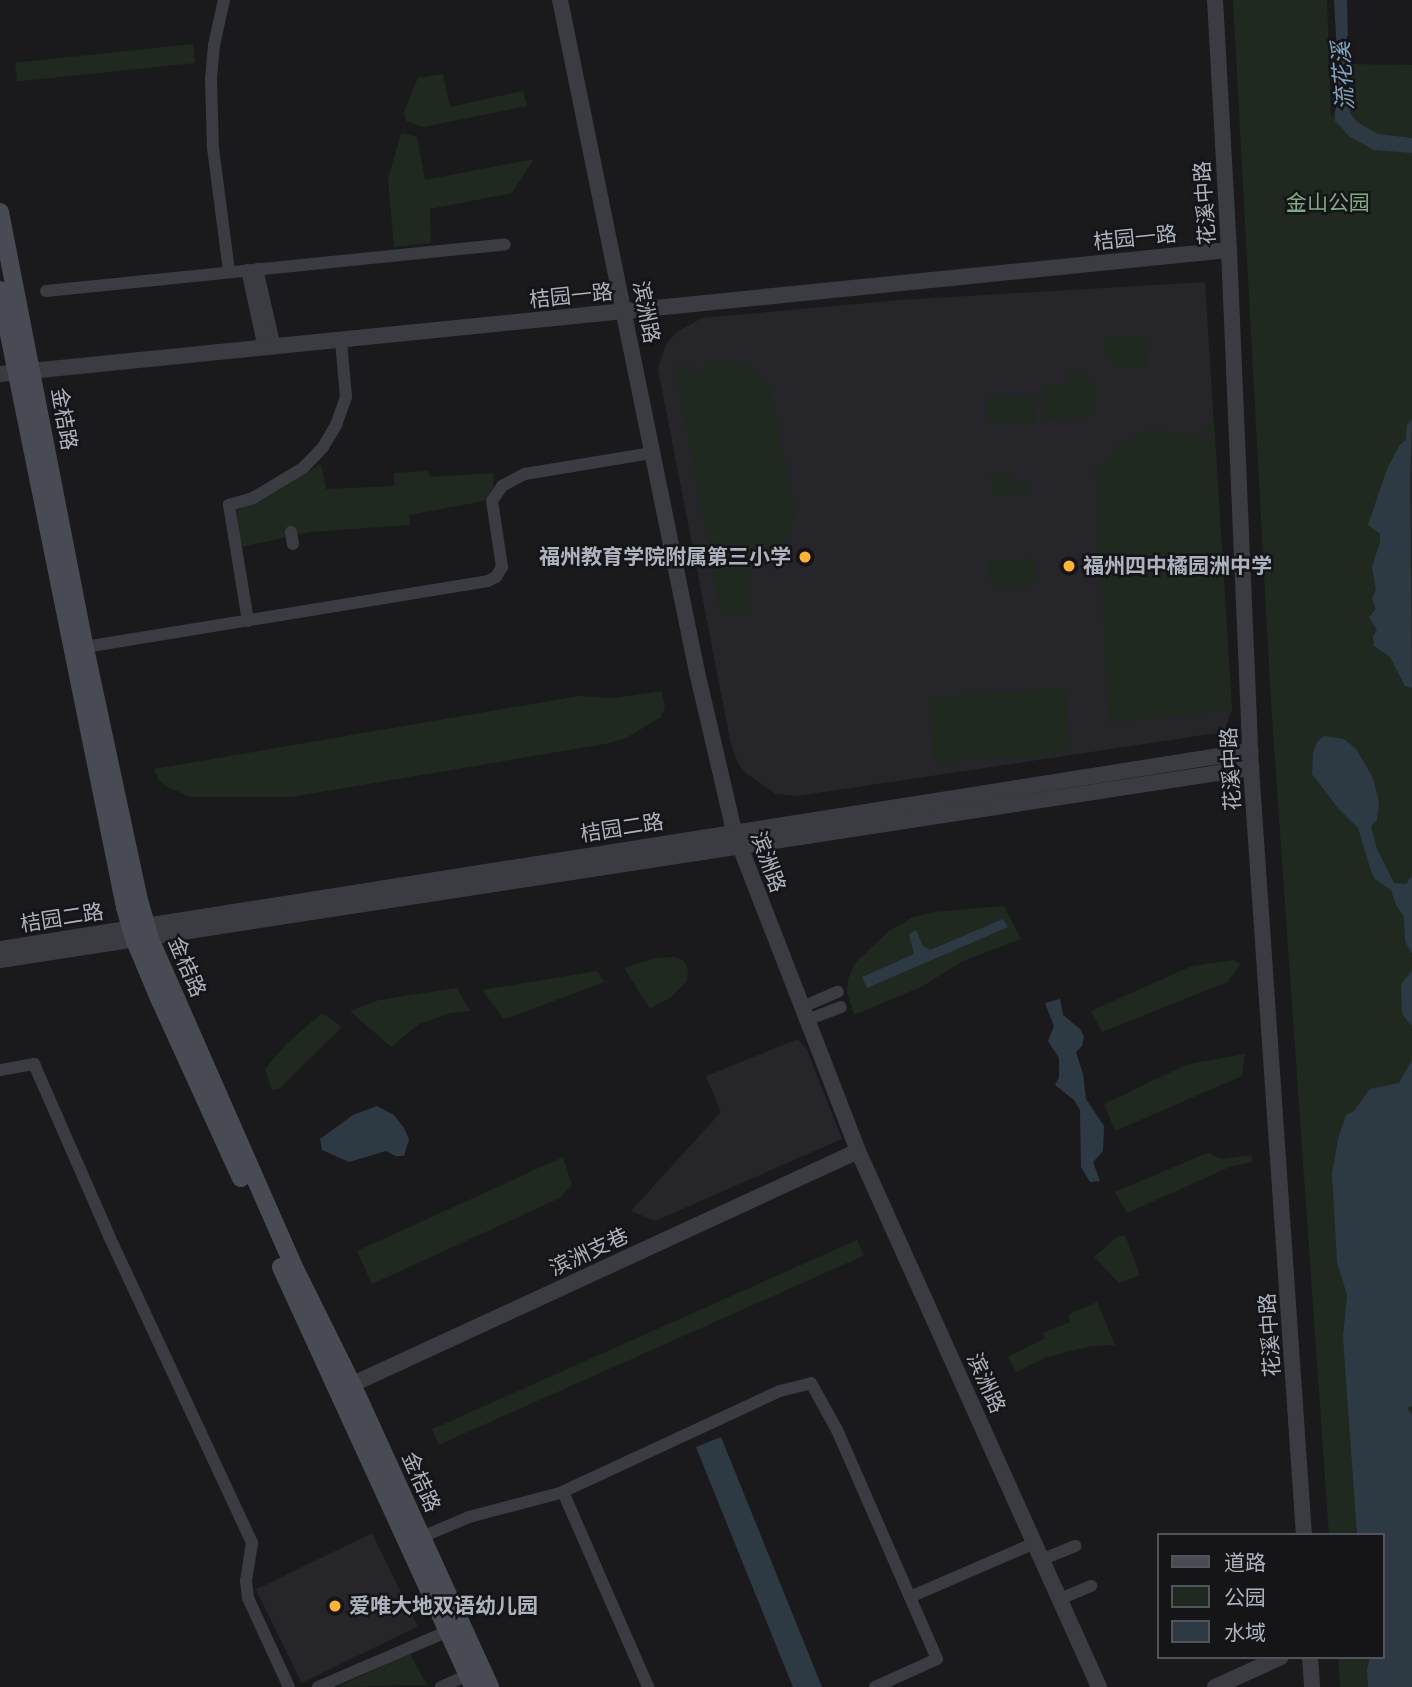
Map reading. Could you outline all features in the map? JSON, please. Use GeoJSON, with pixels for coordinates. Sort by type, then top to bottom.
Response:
{"type":"FeatureCollection","features":[{"type":"Feature","properties":{"kind":"main road","name":"金桔路"},"geometry":{"type":"LineString","coordinates":[[0,212],[16,372],[85,647],[141,933],[288,1253],[474,1677],[490,1687]]}},
{"type":"Feature","properties":{"kind":"main road"},"geometry":{"type":"LineString","coordinates":[[0,290],[141,933]]}},
{"type":"Feature","properties":{"kind":"street"},"geometry":{"type":"LineString","coordinates":[[224,0],[214,45],[212,114],[217,192],[229,272]]}},
{"type":"Feature","properties":{"kind":"street","name":"滨洲路"},"geometry":{"type":"LineString","coordinates":[[560,0],[708,725],[737,839],[858,1151],[1099,1687]]}},
{"type":"Feature","properties":{"kind":"street","name":"花溪中路"},"geometry":{"type":"LineString","coordinates":[[1215,0],[1229,250],[1250,751],[1304,1533]]}},
{"type":"Feature","properties":{"kind":"street"},"geometry":{"type":"LineString","coordinates":[[46,291],[505,244]]}},
{"type":"Feature","properties":{"kind":"street","name":"桔园一路"},"geometry":{"type":"LineString","coordinates":[[16,372],[1229,250]]}},
{"type":"Feature","properties":{"kind":"street"},"geometry":{"type":"LineString","coordinates":[[252,269],[269,348]]}},
{"type":"Feature","properties":{"kind":"street"},"geometry":{"type":"LineString","coordinates":[[248,621],[229,505],[253,498],[303,468],[323,447],[336,425],[346,397],[341,341]]}},
{"type":"Feature","properties":{"kind":"street"},"geometry":{"type":"LineString","coordinates":[[85,647],[488,581],[496,577],[502,567],[492,501],[502,486],[525,474],[652,453]]}},
{"type":"Feature","properties":{"kind":"street","name":"桔园二路"},"geometry":{"type":"LineString","coordinates":[[0,960],[141,933],[737,839],[1250,751]]}},
{"type":"Feature","properties":{"kind":"street","name":"桔园二路"},"geometry":{"type":"LineString","coordinates":[[737,839],[1251,768]]}},
{"type":"Feature","properties":{"kind":"street","name":"桔园二路"},"geometry":{"type":"LineString","coordinates":[[0,949],[141,933]]}},
{"type":"Feature","properties":{"kind":"street"},"geometry":{"type":"LineString","coordinates":[[804,1014],[838,992]]}},
{"type":"Feature","properties":{"kind":"street"},"geometry":{"type":"LineString","coordinates":[[804,1014],[841,1007]]}},
{"type":"Feature","properties":{"kind":"street"},"geometry":{"type":"LineString","coordinates":[[0,1070],[34,1064],[109,1236],[252,1543],[246,1581],[248,1598],[289,1687]]}},
{"type":"Feature","properties":{"kind":"street","name":"滨洲支巷"},"geometry":{"type":"LineString","coordinates":[[345,1387],[858,1151]]}},
{"type":"Feature","properties":{"kind":"street"},"geometry":{"type":"LineString","coordinates":[[414,1540],[469,1517],[564,1492],[772,1395],[811,1383],[841,1439],[937,1659],[875,1687]]}},
{"type":"Feature","properties":{"kind":"street"},"geometry":{"type":"LineString","coordinates":[[564,1492],[648,1687]]}},
{"type":"Feature","properties":{"kind":"street"},"geometry":{"type":"LineString","coordinates":[[910,1597],[1035,1543]]}},
{"type":"Feature","properties":{"kind":"street"},"geometry":{"type":"LineString","coordinates":[[1043,1559],[1075,1546]]}},
{"type":"Feature","properties":{"kind":"street"},"geometry":{"type":"LineString","coordinates":[[1060,1599],[1091,1586]]}},
{"type":"Feature","properties":{"kind":"street"},"geometry":{"type":"LineString","coordinates":[[318,1687],[454,1628]]}},
{"type":"Feature","properties":{"kind":"street"},"geometry":{"type":"LineString","coordinates":[[1216,1687],[1277,1659]]}},
{"type":"Feature","properties":{"kind":"street"},"geometry":{"type":"LineString","coordinates":[[1310,1659],[1312,1687]]}},
{"type":"Feature","properties":{"kind":"street"},"geometry":{"type":"LineString","coordinates":[[441,1687],[474,1677]]}},
{"type":"Feature","properties":{"kind":"shaded area"},"geometry":{"type":"Polygon","coordinates":[[[1205,282],[1232,710],[1224,732],[797,796],[776,794],[747,774],[739,765],[731,745],[658,369],[666,344],[677,332],[702,318],[901,300],[1205,282]]]}},
{"type":"Feature","properties":{"kind":"shaded area"},"geometry":{"type":"Polygon","coordinates":[[[798,1039],[807,1050],[842,1139],[655,1221],[631,1211],[721,1112],[706,1076],[798,1039]]]}},
{"type":"Feature","properties":{"kind":"shaded area","name":"爱唯大地双语幼儿园"},"geometry":{"type":"Polygon","coordinates":[[[372,1533],[418,1626],[302,1683],[256,1590],[372,1533]]]}},
{"type":"Feature","properties":{"kind":"green space","name":"金山公园"},"geometry":{"type":"Polygon","coordinates":[[[1233,0],[1327,0],[1331,117],[1349,91],[1349,64],[1412,65],[1412,1687],[1340,1687],[1338,1659],[1384,1659],[1384,1533],[1329,1533],[1271,703],[1233,0]]]}},
{"type":"Feature","properties":{"kind":"green space"},"geometry":{"type":"Polygon","coordinates":[[[193,44],[195,63],[17,82],[15,63],[193,44]]]}},
{"type":"Feature","properties":{"kind":"green space"},"geometry":{"type":"Polygon","coordinates":[[[443,74],[450,107],[523,91],[527,106],[423,127],[406,121],[404,112],[418,78],[443,74]]]}},
{"type":"Feature","properties":{"kind":"green space"},"geometry":{"type":"Polygon","coordinates":[[[401,133],[417,137],[425,180],[534,159],[512,193],[430,209],[431,243],[394,247],[388,179],[401,133]]]}},
{"type":"Feature","properties":{"kind":"green space"},"geometry":{"type":"Polygon","coordinates":[[[1145,337],[1148,367],[1116,368],[1104,355],[1105,338],[1145,337]]]}},
{"type":"Feature","properties":{"kind":"green space"},"geometry":{"type":"Polygon","coordinates":[[[721,361],[746,365],[769,383],[796,514],[788,535],[760,558],[754,568],[749,583],[750,615],[721,615],[675,367],[690,365],[692,377],[708,364],[721,361]]]}},
{"type":"Feature","properties":{"kind":"green space"},"geometry":{"type":"Polygon","coordinates":[[[1084,371],[1097,388],[1097,410],[1085,418],[1043,419],[1042,386],[1069,385],[1069,372],[1084,371]]]}},
{"type":"Feature","properties":{"kind":"green space"},"geometry":{"type":"Polygon","coordinates":[[[1034,396],[1035,423],[988,425],[987,398],[1034,396]]]}},
{"type":"Feature","properties":{"kind":"green space"},"geometry":{"type":"Polygon","coordinates":[[[1214,421],[1232,710],[1109,723],[1095,466],[1104,466],[1117,446],[1147,431],[1187,432],[1207,443],[1206,422],[1214,421]]]}},
{"type":"Feature","properties":{"kind":"green space"},"geometry":{"type":"Polygon","coordinates":[[[321,464],[326,489],[394,486],[394,473],[428,471],[430,477],[494,473],[493,488],[484,501],[409,515],[410,525],[310,532],[241,547],[237,510],[257,502],[321,464]]]}},
{"type":"Feature","properties":{"kind":"green space"},"geometry":{"type":"Polygon","coordinates":[[[1012,472],[1013,484],[1030,483],[1030,494],[992,496],[991,473],[1012,472]]]}},
{"type":"Feature","properties":{"kind":"green space"},"geometry":{"type":"Polygon","coordinates":[[[1036,559],[1037,585],[990,587],[989,561],[1036,559]]]}},
{"type":"Feature","properties":{"kind":"green space"},"geometry":{"type":"Polygon","coordinates":[[[1066,688],[1071,753],[934,762],[929,698],[1066,688]]]}},
{"type":"Feature","properties":{"kind":"green space"},"geometry":{"type":"Polygon","coordinates":[[[662,691],[665,707],[661,717],[626,738],[605,744],[291,797],[191,797],[159,781],[154,769],[579,696],[613,698],[662,691]]]}},
{"type":"Feature","properties":{"kind":"green space"},"geometry":{"type":"Polygon","coordinates":[[[1004,906],[1021,939],[963,961],[923,986],[854,1015],[847,992],[848,979],[856,962],[889,931],[913,917],[934,912],[1004,906]]]}},
{"type":"Feature","properties":{"kind":"green space"},"geometry":{"type":"Polygon","coordinates":[[[675,957],[683,960],[688,969],[687,981],[670,998],[650,1009],[624,968],[656,958],[675,957]]]}},
{"type":"Feature","properties":{"kind":"green space"},"geometry":{"type":"Polygon","coordinates":[[[1234,960],[1241,964],[1227,982],[1102,1032],[1091,1011],[1192,966],[1234,960]]]}},
{"type":"Feature","properties":{"kind":"green space"},"geometry":{"type":"Polygon","coordinates":[[[597,971],[604,982],[508,1018],[503,1018],[482,990],[597,971]]]}},
{"type":"Feature","properties":{"kind":"green space"},"geometry":{"type":"Polygon","coordinates":[[[457,988],[470,1011],[451,1013],[419,1024],[391,1047],[350,1011],[379,1000],[457,988]]]}},
{"type":"Feature","properties":{"kind":"green space"},"geometry":{"type":"Polygon","coordinates":[[[322,1013],[342,1027],[279,1089],[272,1090],[265,1069],[286,1044],[322,1013]]]}},
{"type":"Feature","properties":{"kind":"green space"},"geometry":{"type":"Polygon","coordinates":[[[1245,1054],[1242,1076],[1115,1131],[1104,1104],[1188,1064],[1245,1054]]]}},
{"type":"Feature","properties":{"kind":"green space"},"geometry":{"type":"Polygon","coordinates":[[[1207,1153],[1221,1159],[1251,1155],[1253,1162],[1232,1166],[1127,1213],[1115,1192],[1207,1153]]]}},
{"type":"Feature","properties":{"kind":"green space"},"geometry":{"type":"Polygon","coordinates":[[[563,1157],[572,1185],[560,1198],[372,1284],[357,1251],[563,1157]]]}},
{"type":"Feature","properties":{"kind":"green space"},"geometry":{"type":"Polygon","coordinates":[[[1125,1235],[1140,1275],[1119,1283],[1094,1257],[1117,1237],[1125,1235]]]}},
{"type":"Feature","properties":{"kind":"green space"},"geometry":{"type":"Polygon","coordinates":[[[857,1240],[864,1256],[439,1445],[432,1429],[857,1240]]]}},
{"type":"Feature","properties":{"kind":"green space"},"geometry":{"type":"Polygon","coordinates":[[[1097,1302],[1115,1345],[1091,1346],[1047,1357],[1016,1372],[1008,1357],[1045,1338],[1043,1333],[1070,1322],[1069,1314],[1097,1302]]]}},
{"type":"Feature","properties":{"kind":"green space"},"geometry":{"type":"Polygon","coordinates":[[[410,1654],[427,1685],[337,1687],[410,1654]]]}},
{"type":"Feature","properties":{"kind":"water","name":"流花溪"},"geometry":{"type":"Polygon","coordinates":[[[1334,0],[1347,0],[1350,113],[1357,122],[1378,134],[1412,138],[1412,153],[1374,150],[1350,137],[1335,121],[1337,54],[1334,0]]]}},
{"type":"Feature","properties":{"kind":"water"},"geometry":{"type":"Polygon","coordinates":[[[1412,419],[1412,688],[1405,686],[1390,657],[1374,646],[1373,636],[1377,630],[1369,617],[1376,609],[1372,598],[1376,590],[1372,567],[1380,534],[1368,525],[1387,469],[1399,446],[1406,440],[1407,425],[1412,419]]]}},
{"type":"Feature","properties":{"kind":"water"},"geometry":{"type":"Polygon","coordinates":[[[1324,736],[1344,739],[1356,749],[1373,778],[1379,802],[1377,820],[1371,826],[1377,849],[1394,883],[1406,884],[1412,876],[1412,954],[1405,941],[1404,917],[1391,890],[1375,879],[1358,828],[1338,808],[1312,774],[1313,753],[1317,742],[1324,736]]]}},
{"type":"Feature","properties":{"kind":"water"},"geometry":{"type":"Polygon","coordinates":[[[1003,919],[1008,927],[867,988],[862,977],[914,954],[909,934],[916,930],[923,946],[930,950],[1003,919]]]}},
{"type":"Feature","properties":{"kind":"water"},"geometry":{"type":"Polygon","coordinates":[[[1412,971],[1412,1026],[1402,1014],[1401,984],[1412,971]]]}},
{"type":"Feature","properties":{"kind":"water"},"geometry":{"type":"Polygon","coordinates":[[[1060,999],[1063,1015],[1081,1030],[1084,1037],[1082,1046],[1076,1052],[1083,1074],[1086,1099],[1104,1126],[1103,1151],[1093,1162],[1100,1181],[1090,1182],[1081,1167],[1080,1110],[1074,1100],[1055,1085],[1059,1078],[1059,1058],[1048,1041],[1054,1026],[1045,1003],[1060,999]]]}},
{"type":"Feature","properties":{"kind":"water"},"geometry":{"type":"Polygon","coordinates":[[[1412,1060],[1412,1406],[1407,1408],[1412,1415],[1412,1687],[1368,1687],[1370,1659],[1384,1659],[1384,1533],[1357,1533],[1343,1337],[1347,1295],[1337,1262],[1332,1173],[1338,1139],[1346,1115],[1354,1111],[1370,1089],[1399,1083],[1412,1060]]]}},
{"type":"Feature","properties":{"kind":"water"},"geometry":{"type":"Polygon","coordinates":[[[377,1106],[394,1115],[404,1128],[409,1139],[404,1156],[395,1156],[386,1151],[349,1162],[322,1150],[320,1139],[353,1115],[377,1106]]]}},
{"type":"Feature","properties":{"kind":"water"},"geometry":{"type":"Polygon","coordinates":[[[721,1437],[822,1687],[793,1687],[696,1447],[721,1437]]]}},
{"type":"Feature","properties":{"kind":"place","name":"福州教育学院附属第三小学"},"geometry":{"type":"Point","coordinates":[805,557]}},
{"type":"Feature","properties":{"kind":"place","name":"福州四中橘园洲中学"},"geometry":{"type":"Point","coordinates":[1069,566]}},
{"type":"Feature","properties":{"kind":"place","name":"爱唯大地双语幼儿园"},"geometry":{"type":"Point","coordinates":[335,1606]}}]}
